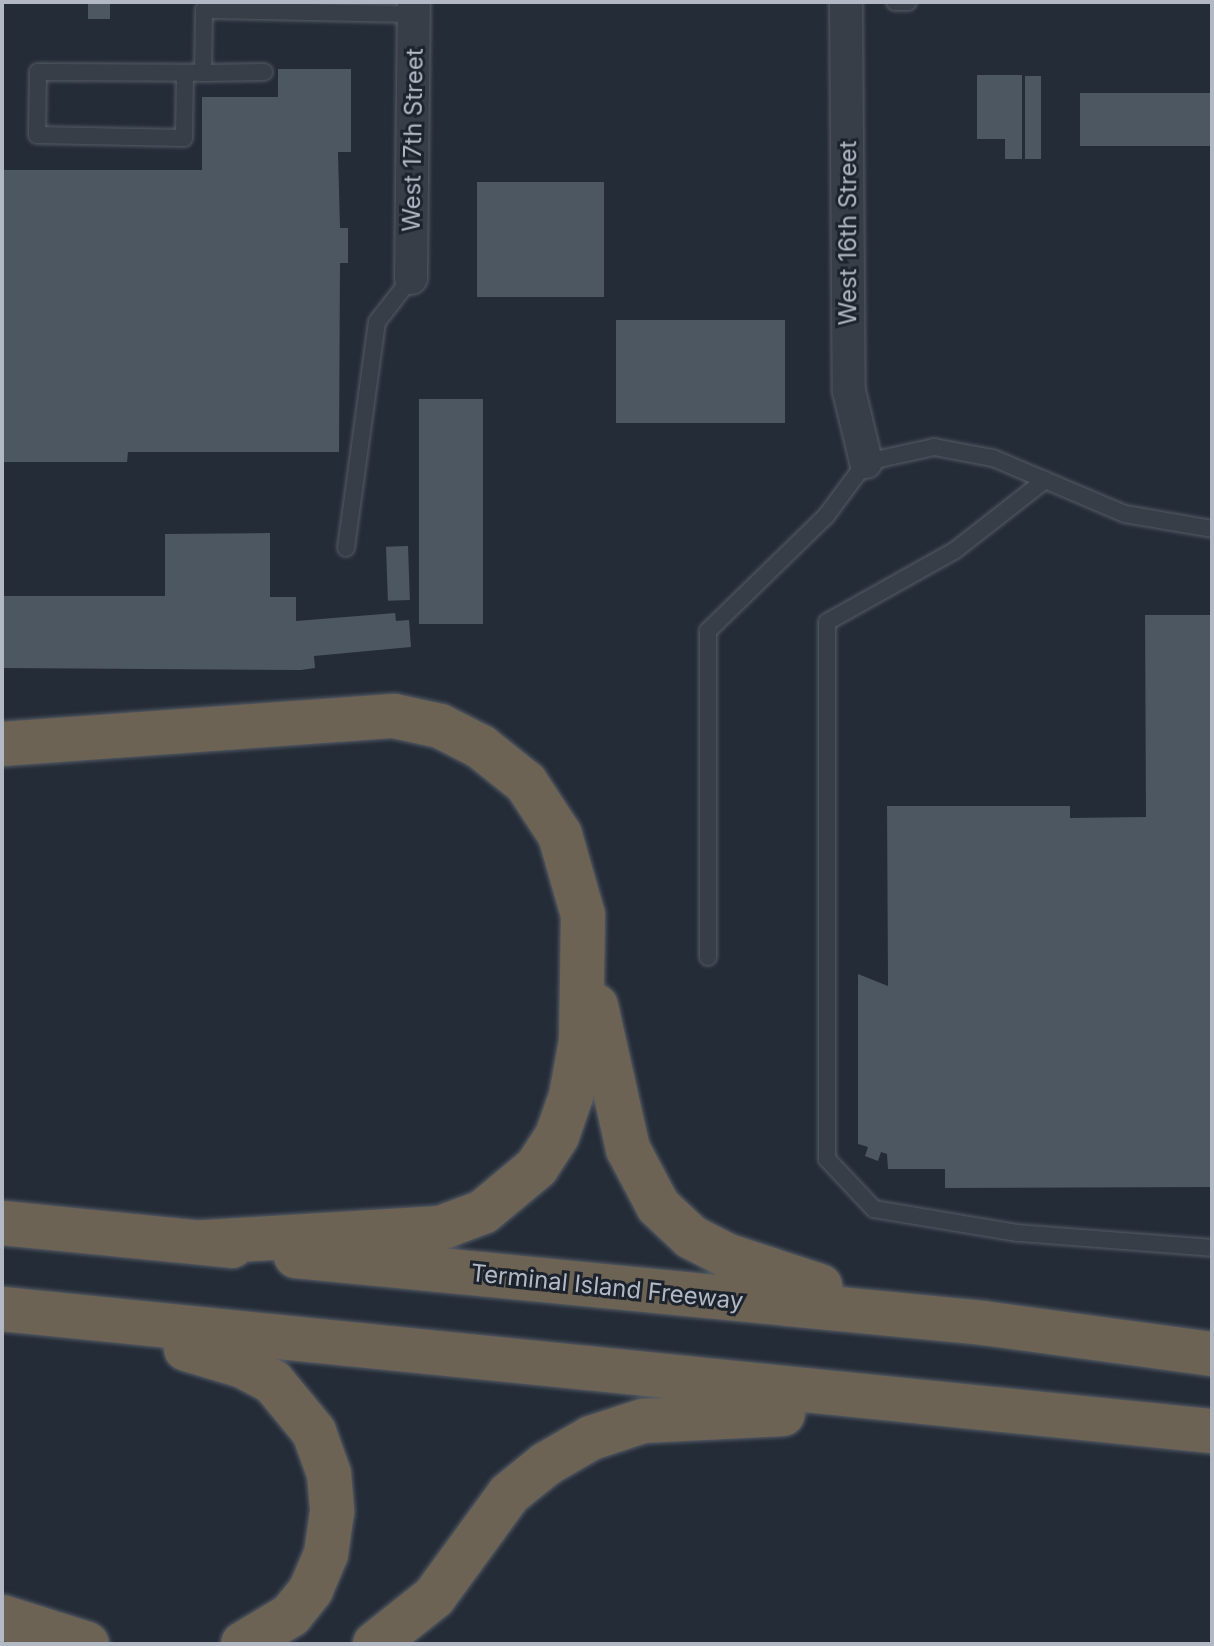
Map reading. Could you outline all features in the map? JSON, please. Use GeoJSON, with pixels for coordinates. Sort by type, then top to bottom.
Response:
{"type":"FeatureCollection","features":[{"type":"Feature","properties":{"kind":"highway"},"geometry":{"type":"LineString","coordinates":[[2,744],[370,715],[440,726],[501,763],[545,807],[572,865],[585,949],[628,1149],[658,1206],[691,1237],[766,1272],[983,1323]]}},
{"type":"Feature","properties":{"kind":"highway"},"geometry":{"type":"LineString","coordinates":[[202,1242],[440,1228],[483,1212],[506,1195],[537,1167],[557,1136],[571,1096],[581,1041],[585,949]]}},
{"type":"Feature","properties":{"kind":"highway","name":"Terminal Island Freeway"},"geometry":{"type":"LineString","coordinates":[[2,1223],[202,1242],[307,1257],[983,1323],[1212,1354]]}},
{"type":"Feature","properties":{"kind":"highway"},"geometry":{"type":"LineString","coordinates":[[2,1309],[1212,1431]]}},
{"type":"Feature","properties":{"kind":"highway"},"geometry":{"type":"LineString","coordinates":[[100,1320],[258,1372],[273,1382],[314,1432],[329,1474],[332,1512],[326,1554],[311,1590],[291,1615],[243,1644]]}},
{"type":"Feature","properties":{"kind":"highway"},"geometry":{"type":"LineString","coordinates":[[375,1644],[434,1597],[509,1494],[546,1464],[591,1438],[670,1416],[982,1408]]}},
{"type":"Feature","properties":{"kind":"highway"},"geometry":{"type":"LineString","coordinates":[[2,1617],[87,1644]]}},
{"type":"Feature","properties":{"kind":"street","name":"West 16th Street"},"geometry":{"type":"LineString","coordinates":[[846,2],[849,391],[866,462]]}},
{"type":"Feature","properties":{"kind":"street","name":"West 17th Street"},"geometry":{"type":"LineString","coordinates":[[411,278],[414,8]]}},
{"type":"Feature","properties":{"kind":"lane"},"geometry":{"type":"LineString","coordinates":[[895,2],[908,2]]}},
{"type":"Feature","properties":{"kind":"lane"},"geometry":{"type":"LineString","coordinates":[[203,73],[204,10],[414,8]]}},
{"type":"Feature","properties":{"kind":"lane"},"geometry":{"type":"LineString","coordinates":[[185,73],[184,138],[37,135],[38,72],[264,72]]}},
{"type":"Feature","properties":{"kind":"lane"},"geometry":{"type":"LineString","coordinates":[[346,548],[377,322],[411,278]]}},
{"type":"Feature","properties":{"kind":"lane"},"geometry":{"type":"LineString","coordinates":[[708,957],[708,631],[826,516],[866,462],[934,447],[993,458],[1125,514],[1212,529]]}},
{"type":"Feature","properties":{"kind":"lane"},"geometry":{"type":"LineString","coordinates":[[1045,480],[954,551],[827,622],[827,1159],[874,1209],[1018,1233],[1212,1248]]}},
{"type":"Feature","properties":{"kind":"building"},"geometry":{"type":"Polygon","coordinates":[[[88,2],[110,2],[110,19],[88,19],[88,2]]]}},
{"type":"Feature","properties":{"kind":"building"},"geometry":{"type":"Polygon","coordinates":[[[278,69],[351,69],[351,152],[338,152],[340,228],[348,228],[348,263],[340,263],[339,452],[128,452],[127,462],[2,462],[2,170],[202,170],[202,97],[278,97],[278,69]]]}},
{"type":"Feature","properties":{"kind":"building"},"geometry":{"type":"Polygon","coordinates":[[[977,75],[1022,75],[1022,159],[1005,159],[1005,139],[977,139],[977,75]]]}},
{"type":"Feature","properties":{"kind":"building"},"geometry":{"type":"Polygon","coordinates":[[[1025,76],[1041,76],[1041,159],[1025,159],[1025,76]]]}},
{"type":"Feature","properties":{"kind":"building"},"geometry":{"type":"Polygon","coordinates":[[[1080,93],[1212,93],[1212,146],[1080,146],[1080,93]]]}},
{"type":"Feature","properties":{"kind":"building"},"geometry":{"type":"Polygon","coordinates":[[[477,182],[604,182],[604,297],[477,297],[477,182]]]}},
{"type":"Feature","properties":{"kind":"building"},"geometry":{"type":"Polygon","coordinates":[[[616,320],[785,320],[785,423],[616,423],[616,320]]]}},
{"type":"Feature","properties":{"kind":"building"},"geometry":{"type":"Polygon","coordinates":[[[419,399],[483,399],[483,624],[419,624],[419,399]]]}},
{"type":"Feature","properties":{"kind":"building"},"geometry":{"type":"Polygon","coordinates":[[[270,533],[270,597],[296,597],[296,621],[395,613],[396,621],[409,620],[411,647],[314,656],[315,668],[301,670],[2,668],[2,596],[165,596],[165,534],[270,533]]]}},
{"type":"Feature","properties":{"kind":"building"},"geometry":{"type":"Polygon","coordinates":[[[408,546],[410,600],[388,601],[386,547],[408,546]]]}},
{"type":"Feature","properties":{"kind":"building"},"geometry":{"type":"Polygon","coordinates":[[[1145,615],[1212,615],[1212,1187],[945,1188],[945,1169],[888,1169],[887,1154],[881,1152],[878,1161],[865,1156],[868,1147],[858,1144],[858,974],[888,986],[887,806],[1070,806],[1070,818],[1146,817],[1145,615]]]}}]}
